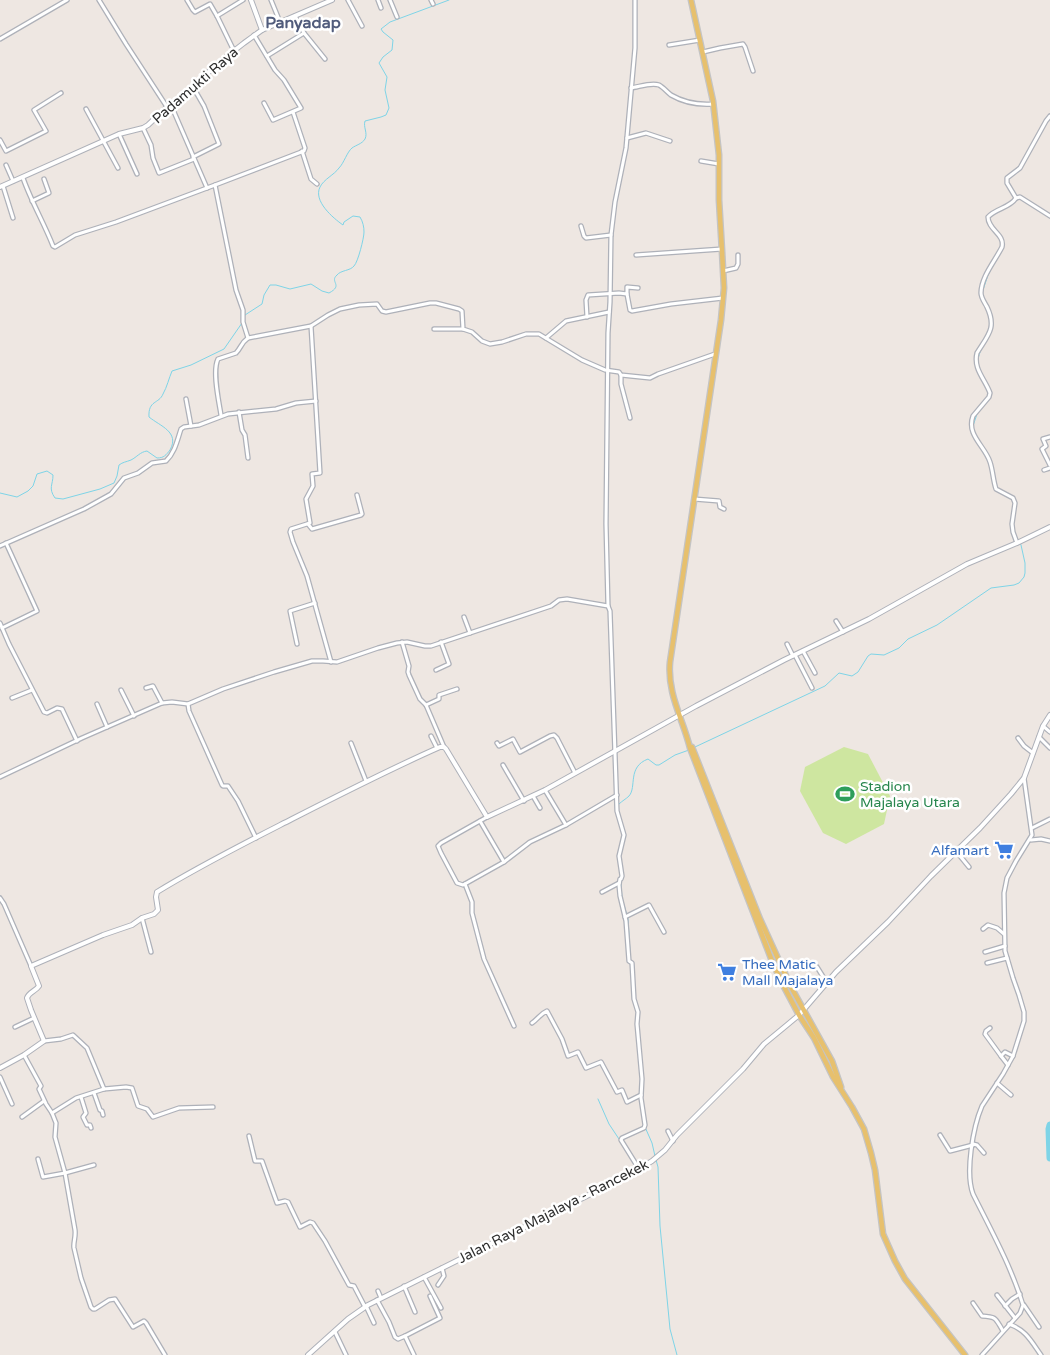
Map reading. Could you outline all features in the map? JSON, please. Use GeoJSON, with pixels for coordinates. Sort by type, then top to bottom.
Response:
{"type":"FeatureCollection","features":[{"type":"Feature","properties":{"kind":"main road"},"geometry":{"type":"LineString","coordinates":[[692,0],[713,104],[719,164],[723,298],[669,670],[672,692],[678,716],[700,766],[760,919],[781,966],[832,1061],[842,1089],[864,1129],[875,1170],[885,1241],[905,1279],[965,1355]]}},
{"type":"Feature","properties":{"kind":"main road"},"geometry":{"type":"LineString","coordinates":[[688,741],[772,961],[799,1015],[814,1038],[833,1078],[842,1089]]}},
{"type":"Feature","properties":{"kind":"street"},"geometry":{"type":"LineString","coordinates":[[0,38],[67,0]]}},
{"type":"Feature","properties":{"kind":"street"},"geometry":{"type":"LineString","coordinates":[[99,0],[126,44],[169,106],[208,188]]}},
{"type":"Feature","properties":{"kind":"street"},"geometry":{"type":"LineString","coordinates":[[187,0],[194,12],[210,4],[234,50]]}},
{"type":"Feature","properties":{"kind":"street"},"geometry":{"type":"LineString","coordinates":[[217,16],[243,0]]}},
{"type":"Feature","properties":{"kind":"street"},"geometry":{"type":"LineString","coordinates":[[251,0],[262,30]]}},
{"type":"Feature","properties":{"kind":"street"},"geometry":{"type":"LineString","coordinates":[[271,0],[280,23]]}},
{"type":"Feature","properties":{"kind":"street","name":"Padamukti Raya"},"geometry":{"type":"LineString","coordinates":[[1,186],[23,178],[103,141],[143,128],[194,88],[234,50],[256,38],[262,30],[332,0]]}},
{"type":"Feature","properties":{"kind":"street"},"geometry":{"type":"LineString","coordinates":[[348,0],[362,26]]}},
{"type":"Feature","properties":{"kind":"street"},"geometry":{"type":"LineString","coordinates":[[378,0],[381,8]]}},
{"type":"Feature","properties":{"kind":"street"},"geometry":{"type":"LineString","coordinates":[[390,0],[397,17]]}},
{"type":"Feature","properties":{"kind":"street"},"geometry":{"type":"LineString","coordinates":[[634,0],[635,48],[627,138],[611,235],[606,524],[617,811],[624,835],[619,856],[622,876],[619,883],[620,896],[626,916],[629,961],[632,963],[634,999],[638,1012],[637,1024],[642,1079],[641,1095],[645,1127],[621,1140],[639,1169]]}},
{"type":"Feature","properties":{"kind":"street"},"geometry":{"type":"LineString","coordinates":[[295,16],[304,33],[325,59]]}},
{"type":"Feature","properties":{"kind":"street"},"geometry":{"type":"LineString","coordinates":[[267,56],[304,33]]}},
{"type":"Feature","properties":{"kind":"street"},"geometry":{"type":"LineString","coordinates":[[256,38],[275,70],[284,80],[301,107],[272,120],[264,103]]}},
{"type":"Feature","properties":{"kind":"street"},"geometry":{"type":"LineString","coordinates":[[669,44],[700,40]]}},
{"type":"Feature","properties":{"kind":"street"},"geometry":{"type":"LineString","coordinates":[[703,52],[743,44],[746,47],[753,71]]}},
{"type":"Feature","properties":{"kind":"street"},"geometry":{"type":"LineString","coordinates":[[631,88],[654,84],[659,85],[678,98],[702,105],[713,104]]}},
{"type":"Feature","properties":{"kind":"street"},"geometry":{"type":"LineString","coordinates":[[143,128],[151,145],[153,158],[159,173],[194,158],[219,144],[194,88]]}},
{"type":"Feature","properties":{"kind":"street"},"geometry":{"type":"LineString","coordinates":[[0,140],[2,150],[6,151],[45,131],[34,109],[62,93]]}},
{"type":"Feature","properties":{"kind":"street"},"geometry":{"type":"LineString","coordinates":[[86,109],[118,168]]}},
{"type":"Feature","properties":{"kind":"street"},"geometry":{"type":"LineString","coordinates":[[23,178],[32,201],[55,247],[75,235],[215,186],[305,150],[293,112]]}},
{"type":"Feature","properties":{"kind":"street"},"geometry":{"type":"LineString","coordinates":[[1016,198],[1007,183],[1008,178],[1020,168],[1050,116]]}},
{"type":"Feature","properties":{"kind":"street"},"geometry":{"type":"LineString","coordinates":[[627,138],[646,133],[670,141]]}},
{"type":"Feature","properties":{"kind":"street"},"geometry":{"type":"LineString","coordinates":[[120,136],[137,174]]}},
{"type":"Feature","properties":{"kind":"street"},"geometry":{"type":"LineString","coordinates":[[302,151],[311,179],[317,184]]}},
{"type":"Feature","properties":{"kind":"street"},"geometry":{"type":"LineString","coordinates":[[700,160],[719,164]]}},
{"type":"Feature","properties":{"kind":"street"},"geometry":{"type":"LineString","coordinates":[[6,165],[13,182]]}},
{"type":"Feature","properties":{"kind":"street"},"geometry":{"type":"LineString","coordinates":[[32,201],[49,193],[44,179]]}},
{"type":"Feature","properties":{"kind":"street"},"geometry":{"type":"LineString","coordinates":[[1,186],[14,218]]}},
{"type":"Feature","properties":{"kind":"street"},"geometry":{"type":"LineString","coordinates":[[215,186],[236,290],[243,310],[243,322],[248,338]]}},
{"type":"Feature","properties":{"kind":"street"},"geometry":{"type":"LineString","coordinates":[[1017,543],[1012,529],[1015,503],[1013,498],[996,489],[990,460],[973,434],[971,425],[973,416],[989,397],[990,393],[979,373],[976,358],[992,325],[991,316],[981,292],[987,274],[1003,243],[1002,238],[988,219],[991,214],[1020,197],[1050,216]]}},
{"type":"Feature","properties":{"kind":"street"},"geometry":{"type":"LineString","coordinates":[[581,226],[586,238],[611,235]]}},
{"type":"Feature","properties":{"kind":"street"},"geometry":{"type":"LineString","coordinates":[[636,255],[722,249]]}},
{"type":"Feature","properties":{"kind":"street"},"geometry":{"type":"LineString","coordinates":[[723,271],[736,268],[738,255]]}},
{"type":"Feature","properties":{"kind":"street"},"geometry":{"type":"LineString","coordinates":[[638,288],[628,288],[627,294],[630,310],[632,311],[723,298]]}},
{"type":"Feature","properties":{"kind":"street"},"geometry":{"type":"LineString","coordinates":[[587,317],[587,296],[609,293],[627,294]]}},
{"type":"Feature","properties":{"kind":"street"},"geometry":{"type":"LineString","coordinates":[[221,416],[216,362],[218,359],[238,351],[242,343],[248,338],[311,326],[328,314],[340,309],[377,304],[382,311],[386,312],[416,305],[436,303],[462,310],[463,329]]}},
{"type":"Feature","properties":{"kind":"street"},"geometry":{"type":"LineString","coordinates":[[546,338],[566,321],[609,312]]}},
{"type":"Feature","properties":{"kind":"street"},"geometry":{"type":"LineString","coordinates":[[308,524],[310,521],[306,499],[313,486],[312,474],[320,472],[311,326]]}},
{"type":"Feature","properties":{"kind":"street"},"geometry":{"type":"LineString","coordinates":[[434,329],[463,329],[472,332],[490,344],[526,334],[539,334],[582,360],[605,370],[619,372],[621,375],[650,378],[715,354]]}},
{"type":"Feature","properties":{"kind":"street"},"geometry":{"type":"LineString","coordinates":[[621,375],[630,418]]}},
{"type":"Feature","properties":{"kind":"street"},"geometry":{"type":"LineString","coordinates":[[186,399],[191,426]]}},
{"type":"Feature","properties":{"kind":"street"},"geometry":{"type":"LineString","coordinates":[[0,546],[90,506],[111,494],[124,478],[138,473],[152,463],[163,462],[172,454],[181,429],[184,427],[199,425],[221,416],[239,412],[276,409],[296,403],[316,401]]}},
{"type":"Feature","properties":{"kind":"street"},"geometry":{"type":"LineString","coordinates":[[239,412],[242,430],[246,435],[248,458]]}},
{"type":"Feature","properties":{"kind":"street"},"geometry":{"type":"LineString","coordinates":[[1044,470],[1050,467],[1042,449],[1046,446],[1043,439],[1050,437]]}},
{"type":"Feature","properties":{"kind":"street"},"geometry":{"type":"LineString","coordinates":[[308,524],[312,529],[361,515],[357,495]]}},
{"type":"Feature","properties":{"kind":"street"},"geometry":{"type":"LineString","coordinates":[[694,499],[719,501],[720,508],[724,509]]}},
{"type":"Feature","properties":{"kind":"street"},"geometry":{"type":"LineString","coordinates":[[308,524],[291,529],[290,534],[315,603],[331,662]]}},
{"type":"Feature","properties":{"kind":"street"},"geometry":{"type":"LineString","coordinates":[[617,795],[566,825],[526,845],[504,862],[463,885],[458,883],[438,846],[486,817],[524,801],[678,716],[794,655],[843,633],[966,564],[1050,527]]}},
{"type":"Feature","properties":{"kind":"street"},"geometry":{"type":"LineString","coordinates":[[2,628],[37,611],[6,543]]}},
{"type":"Feature","properties":{"kind":"street"},"geometry":{"type":"LineString","coordinates":[[0,777],[162,703],[188,704],[223,689],[312,661],[337,662],[402,642],[431,646],[551,606],[559,600],[566,599],[608,606]]}},
{"type":"Feature","properties":{"kind":"street"},"geometry":{"type":"LineString","coordinates":[[297,644],[290,611],[315,603]]}},
{"type":"Feature","properties":{"kind":"street"},"geometry":{"type":"LineString","coordinates":[[464,617],[470,634]]}},
{"type":"Feature","properties":{"kind":"street"},"geometry":{"type":"LineString","coordinates":[[836,621],[843,633]]}},
{"type":"Feature","properties":{"kind":"street"},"geometry":{"type":"LineString","coordinates":[[0,623],[45,713],[57,708],[62,709],[77,741]]}},
{"type":"Feature","properties":{"kind":"street"},"geometry":{"type":"LineString","coordinates":[[402,642],[409,666],[408,672],[420,699],[426,705],[444,747],[486,817]]}},
{"type":"Feature","properties":{"kind":"street"},"geometry":{"type":"LineString","coordinates":[[436,670],[449,664],[442,642]]}},
{"type":"Feature","properties":{"kind":"street"},"geometry":{"type":"LineString","coordinates":[[787,644],[812,688]]}},
{"type":"Feature","properties":{"kind":"street"},"geometry":{"type":"LineString","coordinates":[[803,651],[815,673]]}},
{"type":"Feature","properties":{"kind":"street"},"geometry":{"type":"LineString","coordinates":[[146,688],[153,686],[162,703]]}},
{"type":"Feature","properties":{"kind":"street"},"geometry":{"type":"LineString","coordinates":[[426,705],[439,699],[439,695],[457,689]]}},
{"type":"Feature","properties":{"kind":"street"},"geometry":{"type":"LineString","coordinates":[[12,698],[32,690]]}},
{"type":"Feature","properties":{"kind":"street"},"geometry":{"type":"LineString","coordinates":[[121,690],[134,716]]}},
{"type":"Feature","properties":{"kind":"street"},"geometry":{"type":"LineString","coordinates":[[97,704],[107,727]]}},
{"type":"Feature","properties":{"kind":"street"},"geometry":{"type":"LineString","coordinates":[[188,704],[222,786],[228,786],[238,801],[256,838]]}},
{"type":"Feature","properties":{"kind":"street","name":"Jalan Raya Majalaya - Rancekek"},"geometry":{"type":"LineString","coordinates":[[308,1355],[365,1306],[639,1169],[658,1156],[743,1069],[764,1044],[799,1015],[827,983],[980,828],[1011,794],[1024,778],[1043,726],[1050,715]]}},
{"type":"Feature","properties":{"kind":"street"},"geometry":{"type":"LineString","coordinates":[[1043,726],[1050,732]]}},
{"type":"Feature","properties":{"kind":"street"},"geometry":{"type":"LineString","coordinates":[[497,743],[500,746],[513,740],[521,752],[554,735],[575,773]]}},
{"type":"Feature","properties":{"kind":"street"},"geometry":{"type":"LineString","coordinates":[[431,736],[437,748]]}},
{"type":"Feature","properties":{"kind":"street"},"geometry":{"type":"LineString","coordinates":[[1039,737],[1049,746]]}},
{"type":"Feature","properties":{"kind":"street"},"geometry":{"type":"LineString","coordinates":[[1018,738],[1033,753]]}},
{"type":"Feature","properties":{"kind":"street"},"geometry":{"type":"LineString","coordinates":[[351,743],[366,781]]}},
{"type":"Feature","properties":{"kind":"street"},"geometry":{"type":"LineString","coordinates":[[31,966],[103,935],[132,925],[142,918],[154,914],[158,908],[157,892],[211,861],[366,781],[437,748],[444,747]]}},
{"type":"Feature","properties":{"kind":"street"},"geometry":{"type":"LineString","coordinates":[[503,765],[524,801]]}},
{"type":"Feature","properties":{"kind":"street"},"geometry":{"type":"LineString","coordinates":[[1024,778],[1032,835],[1007,878],[1004,893],[1005,946],[1024,1012],[1024,1021],[1013,1056],[979,1111],[969,1168],[970,1188],[999,1246],[1024,1304],[1039,1327]]}},
{"type":"Feature","properties":{"kind":"street"},"geometry":{"type":"LineString","coordinates":[[545,790],[566,825]]}},
{"type":"Feature","properties":{"kind":"street"},"geometry":{"type":"LineString","coordinates":[[533,796],[540,808]]}},
{"type":"Feature","properties":{"kind":"street"},"geometry":{"type":"LineString","coordinates":[[1032,828],[1050,819]]}},
{"type":"Feature","properties":{"kind":"street"},"geometry":{"type":"LineString","coordinates":[[480,821],[504,862]]}},
{"type":"Feature","properties":{"kind":"street"},"geometry":{"type":"LineString","coordinates":[[1030,840],[1041,839],[1050,842]]}},
{"type":"Feature","properties":{"kind":"street"},"geometry":{"type":"LineString","coordinates":[[956,851],[969,867]]}},
{"type":"Feature","properties":{"kind":"street"},"geometry":{"type":"LineString","coordinates":[[602,892],[619,883]]}},
{"type":"Feature","properties":{"kind":"street"},"geometry":{"type":"LineString","coordinates":[[465,884],[472,902],[472,913],[484,959],[514,1026]]}},
{"type":"Feature","properties":{"kind":"street"},"geometry":{"type":"LineString","coordinates":[[0,898],[39,986],[27,998],[44,1041]]}},
{"type":"Feature","properties":{"kind":"street"},"geometry":{"type":"LineString","coordinates":[[626,916],[649,905],[664,932]]}},
{"type":"Feature","properties":{"kind":"street"},"geometry":{"type":"LineString","coordinates":[[142,918],[151,952]]}},
{"type":"Feature","properties":{"kind":"street"},"geometry":{"type":"LineString","coordinates":[[983,929],[986,926],[990,926],[1004,934]]}},
{"type":"Feature","properties":{"kind":"street"},"geometry":{"type":"LineString","coordinates":[[985,952],[1005,946]]}},
{"type":"Feature","properties":{"kind":"street"},"geometry":{"type":"LineString","coordinates":[[987,964],[1007,958]]}},
{"type":"Feature","properties":{"kind":"street"},"geometry":{"type":"LineString","coordinates":[[817,967],[827,983]]}},
{"type":"Feature","properties":{"kind":"street"},"geometry":{"type":"LineString","coordinates":[[532,1023],[540,1014],[547,1011],[562,1039],[568,1056],[578,1052],[586,1068],[600,1062],[617,1092],[622,1090],[627,1102],[641,1095]]}},
{"type":"Feature","properties":{"kind":"street"},"geometry":{"type":"LineString","coordinates":[[16,1027],[34,1018]]}},
{"type":"Feature","properties":{"kind":"street"},"geometry":{"type":"LineString","coordinates":[[990,1028],[985,1034],[1008,1065]]}},
{"type":"Feature","properties":{"kind":"street"},"geometry":{"type":"LineString","coordinates":[[0,1068],[44,1041],[62,1039],[72,1035],[87,1048],[104,1089]]}},
{"type":"Feature","properties":{"kind":"street"},"geometry":{"type":"LineString","coordinates":[[1001,1056],[1005,1052],[1013,1056]]}},
{"type":"Feature","properties":{"kind":"street"},"geometry":{"type":"LineString","coordinates":[[24,1055],[41,1086],[39,1089],[56,1123],[56,1139],[76,1236],[74,1248],[80,1278],[91,1307],[95,1309],[115,1298],[133,1327],[142,1321],[146,1323],[165,1355]]}},
{"type":"Feature","properties":{"kind":"street"},"geometry":{"type":"LineString","coordinates":[[0,1078],[12,1104]]}},
{"type":"Feature","properties":{"kind":"street"},"geometry":{"type":"LineString","coordinates":[[997,1083],[1011,1095]]}},
{"type":"Feature","properties":{"kind":"street"},"geometry":{"type":"LineString","coordinates":[[52,1113],[80,1097],[104,1089],[126,1087],[132,1088],[137,1105],[140,1108],[147,1109],[153,1117],[182,1108],[213,1107]]}},
{"type":"Feature","properties":{"kind":"street"},"geometry":{"type":"LineString","coordinates":[[94,1093],[103,1115]]}},
{"type":"Feature","properties":{"kind":"street"},"geometry":{"type":"LineString","coordinates":[[80,1097],[86,1113],[83,1117],[91,1128]]}},
{"type":"Feature","properties":{"kind":"street"},"geometry":{"type":"LineString","coordinates":[[22,1117],[44,1101]]}},
{"type":"Feature","properties":{"kind":"street"},"geometry":{"type":"LineString","coordinates":[[668,1131],[672,1141]]}},
{"type":"Feature","properties":{"kind":"street"},"geometry":{"type":"LineString","coordinates":[[940,1134],[950,1151],[973,1144],[977,1145],[984,1153]]}},
{"type":"Feature","properties":{"kind":"street"},"geometry":{"type":"LineString","coordinates":[[248,1136],[256,1161],[262,1161],[277,1203],[288,1202],[300,1227],[310,1222],[314,1224],[349,1285],[354,1287],[374,1323]]}},
{"type":"Feature","properties":{"kind":"street"},"geometry":{"type":"LineString","coordinates":[[38,1160],[42,1177],[94,1165]]}},
{"type":"Feature","properties":{"kind":"street"},"geometry":{"type":"LineString","coordinates":[[438,1284],[444,1276],[442,1268]]}},
{"type":"Feature","properties":{"kind":"street"},"geometry":{"type":"LineString","coordinates":[[424,1276],[441,1308]]}},
{"type":"Feature","properties":{"kind":"street"},"geometry":{"type":"LineString","coordinates":[[404,1286],[415,1312]]}},
{"type":"Feature","properties":{"kind":"street"},"geometry":{"type":"LineString","coordinates":[[378,1291],[379,1299],[395,1337],[398,1339],[440,1318],[430,1296]]}},
{"type":"Feature","properties":{"kind":"street"},"geometry":{"type":"LineString","coordinates":[[1004,1306],[1020,1294]]}},
{"type":"Feature","properties":{"kind":"street"},"geometry":{"type":"LineString","coordinates":[[997,1296],[1015,1318]]}},
{"type":"Feature","properties":{"kind":"street"},"geometry":{"type":"LineString","coordinates":[[973,1303],[982,1316],[992,1316],[1003,1331]]}},
{"type":"Feature","properties":{"kind":"street"},"geometry":{"type":"LineString","coordinates":[[982,1355],[1015,1318],[1024,1304]]}},
{"type":"Feature","properties":{"kind":"street"},"geometry":{"type":"LineString","coordinates":[[1009,1324],[1027,1335],[1041,1355]]}},
{"type":"Feature","properties":{"kind":"street"},"geometry":{"type":"LineString","coordinates":[[335,1332],[346,1355]]}},
{"type":"Feature","properties":{"kind":"street"},"geometry":{"type":"LineString","coordinates":[[405,1336],[414,1355]]}},
{"type":"Feature","properties":{"kind":"green space","name":"Stadion Majalaya Utara"},"geometry":{"type":"Polygon","coordinates":[[[844,747],[868,754],[890,796],[884,824],[846,844],[823,833],[800,791],[805,767],[844,747]]]}},
{"type":"Feature","properties":{"kind":"waterway"},"geometry":{"type":"LineString","coordinates":[[244,317],[262,304],[264,295],[270,285],[290,289],[311,284],[329,293],[336,286],[335,277],[356,264],[364,235],[364,226],[361,219],[360,217],[353,216],[344,222],[343,225],[339,222],[329,214],[319,198],[320,187],[341,166],[350,150],[365,139],[365,121],[386,115],[389,108],[385,90],[387,77],[379,63],[392,50],[393,40],[381,29],[390,22],[449,0]]}},
{"type":"Feature","properties":{"kind":"waterway"},"geometry":{"type":"LineString","coordinates":[[1009,183],[1017,196]]}},
{"type":"Feature","properties":{"kind":"waterway"},"geometry":{"type":"LineString","coordinates":[[983,290],[995,262]]}},
{"type":"Feature","properties":{"kind":"waterway"},"geometry":{"type":"LineString","coordinates":[[0,493],[17,497],[33,486],[37,474],[47,471],[53,475],[51,489],[53,495],[55,498],[63,499],[100,489],[114,483],[119,465],[131,460],[142,452],[147,451],[157,458],[165,456],[172,444],[171,434],[149,417],[150,408],[161,397],[172,371],[191,365],[224,349],[242,323]]}},
{"type":"Feature","properties":{"kind":"waterway"},"geometry":{"type":"LineString","coordinates":[[978,359],[993,324]]}},
{"type":"Feature","properties":{"kind":"waterway"},"geometry":{"type":"LineString","coordinates":[[973,426],[981,409]]}},
{"type":"Feature","properties":{"kind":"waterway"},"geometry":{"type":"LineString","coordinates":[[695,747],[825,686],[839,673],[852,676],[858,672],[871,654],[884,655],[899,648],[908,639],[937,625],[991,588],[1019,583],[1024,577],[1025,563],[1021,545],[1015,534]]}},
{"type":"Feature","properties":{"kind":"waterway"},"geometry":{"type":"LineString","coordinates":[[619,804],[629,796],[635,772],[641,763],[648,759],[659,765],[675,755],[689,750]]}},
{"type":"Feature","properties":{"kind":"waterway"},"geometry":{"type":"LineString","coordinates":[[621,884],[622,898],[628,919],[630,952]]}},
{"type":"Feature","properties":{"kind":"waterway"},"geometry":{"type":"LineString","coordinates":[[632,986],[633,999]]}},
{"type":"Feature","properties":{"kind":"waterway"},"geometry":{"type":"LineString","coordinates":[[598,1099],[609,1124],[619,1139]]}},
{"type":"Feature","properties":{"kind":"waterway"},"geometry":{"type":"LineString","coordinates":[[1050,1125],[1050,1158]]}},
{"type":"Feature","properties":{"kind":"waterway"},"geometry":{"type":"LineString","coordinates":[[645,1127],[655,1156]]}},
{"type":"Feature","properties":{"kind":"waterway"},"geometry":{"type":"LineString","coordinates":[[656,1160],[670,1329],[677,1355]]}},
{"type":"Feature","properties":{"kind":"place","name":"Stadion Majalaya Utara"},"geometry":{"type":"Point","coordinates":[845,794]}},
{"type":"Feature","properties":{"kind":"place","name":"Alfamart"},"geometry":{"type":"Point","coordinates":[1004,850]}},
{"type":"Feature","properties":{"kind":"place","name":"Thee Matic Mall Majalaya"},"geometry":{"type":"Point","coordinates":[727,972]}},
{"type":"Feature","properties":{"kind":"district","name":"Panyadap"},"geometry":{"type":"Point","coordinates":[303,22]}}]}
